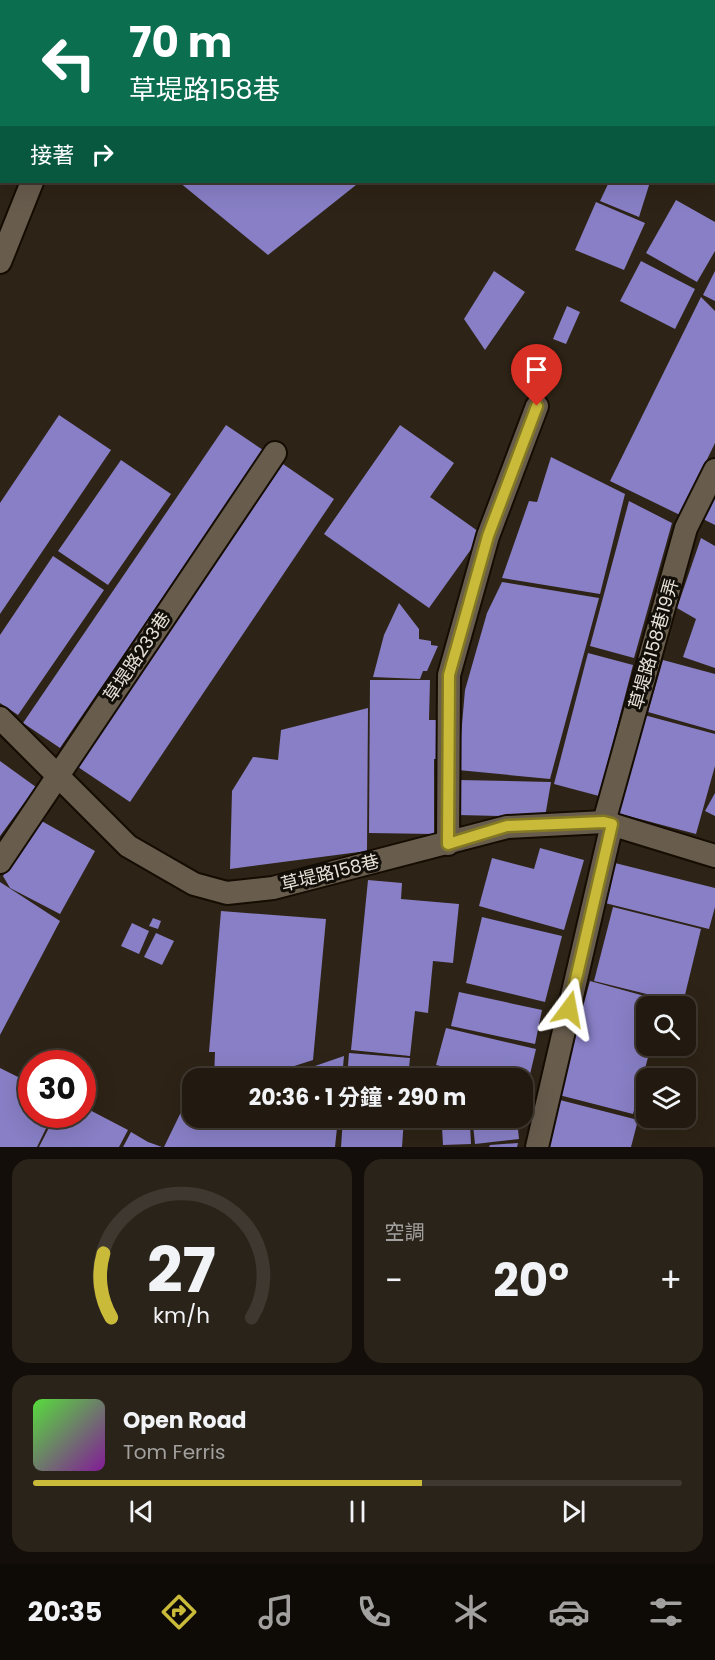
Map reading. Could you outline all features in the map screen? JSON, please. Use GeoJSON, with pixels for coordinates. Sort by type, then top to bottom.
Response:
{"type":"FeatureCollection","features":[{"type":"Feature","properties":{"kind":"street"},"geometry":{"type":"LineString","coordinates":[[0,262],[32,183]]}},
{"type":"Feature","properties":{"kind":"street"},"geometry":{"type":"LineString","coordinates":[[448,844],[449,675],[488,536],[537,406]]}},
{"type":"Feature","properties":{"kind":"street","name":"草堤路233巷"},"geometry":{"type":"LineString","coordinates":[[0,862],[275,453]]}},
{"type":"Feature","properties":{"kind":"street","name":"草堤路158巷19弄"},"geometry":{"type":"LineString","coordinates":[[537,1147],[608,823],[686,528],[715,470]]}},
{"type":"Feature","properties":{"kind":"street","name":"草堤路158巷"},"geometry":{"type":"LineString","coordinates":[[0,718],[128,846],[194,884],[227,893],[273,888],[448,844],[507,826],[608,823],[715,856]]}},
{"type":"Feature","properties":{"kind":"building"},"geometry":{"type":"Polygon","coordinates":[[[180,183],[353,183],[356,185],[268,255],[180,183]]]}},
{"type":"Feature","properties":{"kind":"building"},"geometry":{"type":"Polygon","coordinates":[[[609,183],[650,183],[639,217],[600,201],[609,183]]]}},
{"type":"Feature","properties":{"kind":"building"},"geometry":{"type":"Polygon","coordinates":[[[676,200],[715,222],[715,251],[697,282],[646,253],[676,200]]]}},
{"type":"Feature","properties":{"kind":"building"},"geometry":{"type":"Polygon","coordinates":[[[596,202],[645,223],[624,270],[575,250],[596,202]]]}},
{"type":"Feature","properties":{"kind":"building"},"geometry":{"type":"Polygon","coordinates":[[[641,261],[695,289],[675,329],[620,301],[641,261]]]}},
{"type":"Feature","properties":{"kind":"building"},"geometry":{"type":"Polygon","coordinates":[[[494,271],[525,292],[485,350],[464,319],[494,271]]]}},
{"type":"Feature","properties":{"kind":"building"},"geometry":{"type":"Polygon","coordinates":[[[715,271],[715,301],[703,295],[715,271]]]}},
{"type":"Feature","properties":{"kind":"building"},"geometry":{"type":"Polygon","coordinates":[[[701,297],[715,311],[715,443],[680,515],[610,481],[701,297]]]}},
{"type":"Feature","properties":{"kind":"building"},"geometry":{"type":"Polygon","coordinates":[[[567,306],[580,312],[566,344],[553,339],[567,306]]]}},
{"type":"Feature","properties":{"kind":"building"},"geometry":{"type":"Polygon","coordinates":[[[59,415],[111,450],[0,614],[0,503],[59,415]]]}},
{"type":"Feature","properties":{"kind":"building"},"geometry":{"type":"Polygon","coordinates":[[[226,425],[263,450],[60,748],[23,723],[226,425]]]}},
{"type":"Feature","properties":{"kind":"building"},"geometry":{"type":"Polygon","coordinates":[[[400,425],[454,463],[430,497],[482,534],[429,608],[324,534],[400,425]]]}},
{"type":"Feature","properties":{"kind":"building"},"geometry":{"type":"Polygon","coordinates":[[[551,457],[625,494],[600,594],[502,578],[529,501],[537,502],[551,457]]]}},
{"type":"Feature","properties":{"kind":"building"},"geometry":{"type":"Polygon","coordinates":[[[121,460],[171,494],[108,585],[58,551],[121,460]]]}},
{"type":"Feature","properties":{"kind":"building"},"geometry":{"type":"Polygon","coordinates":[[[283,464],[334,499],[130,802],[78,767],[283,464]]]}},
{"type":"Feature","properties":{"kind":"building"},"geometry":{"type":"Polygon","coordinates":[[[715,491],[715,525],[701,518],[715,491]]]}},
{"type":"Feature","properties":{"kind":"building"},"geometry":{"type":"Polygon","coordinates":[[[629,501],[672,523],[634,658],[590,646],[629,501]]]}},
{"type":"Feature","properties":{"kind":"building"},"geometry":{"type":"Polygon","coordinates":[[[701,538],[715,546],[715,668],[683,657],[696,619],[677,608],[701,538]]]}},
{"type":"Feature","properties":{"kind":"building"},"geometry":{"type":"Polygon","coordinates":[[[53,556],[104,590],[18,715],[0,703],[0,635],[53,556]]]}},
{"type":"Feature","properties":{"kind":"building"},"geometry":{"type":"Polygon","coordinates":[[[502,582],[599,598],[550,779],[458,770],[465,690],[487,613],[502,582]]]}},
{"type":"Feature","properties":{"kind":"building"},"geometry":{"type":"Polygon","coordinates":[[[399,603],[419,629],[419,639],[431,641],[431,645],[438,646],[427,671],[423,671],[420,679],[373,677],[384,635],[399,603]]]}},
{"type":"Feature","properties":{"kind":"building"},"geometry":{"type":"Polygon","coordinates":[[[588,653],[633,665],[599,796],[554,784],[588,653]]]}},
{"type":"Feature","properties":{"kind":"building"},"geometry":{"type":"Polygon","coordinates":[[[663,660],[715,674],[715,731],[648,712],[663,660]]]}},
{"type":"Feature","properties":{"kind":"building"},"geometry":{"type":"Polygon","coordinates":[[[370,680],[430,680],[429,720],[442,720],[442,759],[434,759],[434,834],[369,833],[370,680]]]}},
{"type":"Feature","properties":{"kind":"building"},"geometry":{"type":"Polygon","coordinates":[[[368,708],[367,851],[230,869],[232,791],[253,757],[278,760],[281,730],[368,708]]]}},
{"type":"Feature","properties":{"kind":"building"},"geometry":{"type":"Polygon","coordinates":[[[644,715],[715,734],[715,766],[696,834],[617,813],[644,715]]]}},
{"type":"Feature","properties":{"kind":"building"},"geometry":{"type":"Polygon","coordinates":[[[0,761],[36,787],[0,836],[0,761]]]}},
{"type":"Feature","properties":{"kind":"building"},"geometry":{"type":"Polygon","coordinates":[[[459,780],[551,782],[545,817],[458,815],[459,780]]]}},
{"type":"Feature","properties":{"kind":"building"},"geometry":{"type":"Polygon","coordinates":[[[715,793],[715,816],[705,811],[715,793]]]}},
{"type":"Feature","properties":{"kind":"building"},"geometry":{"type":"Polygon","coordinates":[[[38,819],[95,851],[60,914],[10,888],[3,876],[38,819]]]}},
{"type":"Feature","properties":{"kind":"building"},"geometry":{"type":"Polygon","coordinates":[[[540,848],[584,860],[564,930],[479,906],[492,858],[534,869],[540,848]]]}},
{"type":"Feature","properties":{"kind":"building"},"geometry":{"type":"Polygon","coordinates":[[[615,863],[715,888],[715,907],[709,929],[605,903],[615,863]]]}},
{"type":"Feature","properties":{"kind":"building"},"geometry":{"type":"Polygon","coordinates":[[[368,880],[402,883],[401,899],[459,904],[453,963],[433,961],[428,1013],[415,1011],[410,1056],[351,1050],[368,880]]]}},
{"type":"Feature","properties":{"kind":"building"},"geometry":{"type":"Polygon","coordinates":[[[0,882],[60,921],[0,1035],[0,882]]]}},
{"type":"Feature","properties":{"kind":"building"},"geometry":{"type":"Polygon","coordinates":[[[613,907],[701,929],[685,996],[655,996],[594,981],[613,907]]]}},
{"type":"Feature","properties":{"kind":"building"},"geometry":{"type":"Polygon","coordinates":[[[221,911],[326,919],[313,1060],[288,1068],[214,1068],[215,1052],[209,1052],[221,911]]]}},
{"type":"Feature","properties":{"kind":"building"},"geometry":{"type":"Polygon","coordinates":[[[482,917],[562,936],[545,1002],[466,983],[482,917]]]}},
{"type":"Feature","properties":{"kind":"building"},"geometry":{"type":"Polygon","coordinates":[[[153,918],[161,921],[158,929],[149,926],[153,918]]]}},
{"type":"Feature","properties":{"kind":"building"},"geometry":{"type":"Polygon","coordinates":[[[132,923],[149,931],[139,954],[121,946],[132,923]]]}},
{"type":"Feature","properties":{"kind":"building"},"geometry":{"type":"Polygon","coordinates":[[[156,933],[174,941],[162,965],[144,957],[156,933]]]}},
{"type":"Feature","properties":{"kind":"building"},"geometry":{"type":"Polygon","coordinates":[[[590,981],[645,996],[636,996],[636,1056],[648,1056],[645,1068],[636,1068],[636,1103],[633,1114],[559,1095],[590,981]]]}},
{"type":"Feature","properties":{"kind":"building"},"geometry":{"type":"Polygon","coordinates":[[[459,992],[542,1010],[535,1044],[451,1026],[459,992]]]}},
{"type":"Feature","properties":{"kind":"building"},"geometry":{"type":"Polygon","coordinates":[[[446,1028],[536,1049],[532,1068],[449,1068],[436,1065],[446,1028]]]}},
{"type":"Feature","properties":{"kind":"building"},"geometry":{"type":"Polygon","coordinates":[[[349,1053],[410,1058],[409,1068],[348,1068],[349,1053]]]}},
{"type":"Feature","properties":{"kind":"building"},"geometry":{"type":"Polygon","coordinates":[[[344,1056],[343,1068],[309,1068],[344,1056]]]}},
{"type":"Feature","properties":{"kind":"building"},"geometry":{"type":"Polygon","coordinates":[[[0,1068],[18,1077],[18,1128],[46,1128],[37,1147],[0,1147],[0,1068]]]}},
{"type":"Feature","properties":{"kind":"building"},"geometry":{"type":"Polygon","coordinates":[[[560,1100],[636,1119],[631,1147],[547,1147],[560,1100]]]}},
{"type":"Feature","properties":{"kind":"building"},"geometry":{"type":"Polygon","coordinates":[[[182,1110],[182,1128],[337,1128],[335,1147],[164,1147],[182,1110]]]}},
{"type":"Feature","properties":{"kind":"building"},"geometry":{"type":"Polygon","coordinates":[[[96,1113],[128,1130],[119,1147],[39,1147],[49,1128],[96,1128],[96,1113]]]}},
{"type":"Feature","properties":{"kind":"building"},"geometry":{"type":"Polygon","coordinates":[[[342,1128],[403,1128],[402,1147],[341,1147],[342,1128]]]}},
{"type":"Feature","properties":{"kind":"building"},"geometry":{"type":"Polygon","coordinates":[[[442,1128],[470,1128],[471,1144],[443,1145],[442,1128]]]}},
{"type":"Feature","properties":{"kind":"building"},"geometry":{"type":"Polygon","coordinates":[[[473,1128],[518,1128],[519,1139],[475,1144],[473,1128]]]}},
{"type":"Feature","properties":{"kind":"building"},"geometry":{"type":"Polygon","coordinates":[[[131,1132],[148,1142],[162,1147],[123,1147],[131,1132]]]}},
{"type":"Feature","properties":{"kind":"building"},"geometry":{"type":"Polygon","coordinates":[[[518,1143],[517,1147],[489,1147],[490,1145],[518,1143]]]}},
{"type":"Feature","properties":{"kind":"route"},"geometry":{"type":"LineString","coordinates":[[537,406],[488,536],[449,675],[448,844],[507,826],[604,822],[612,824],[569,1009]]}}]}
